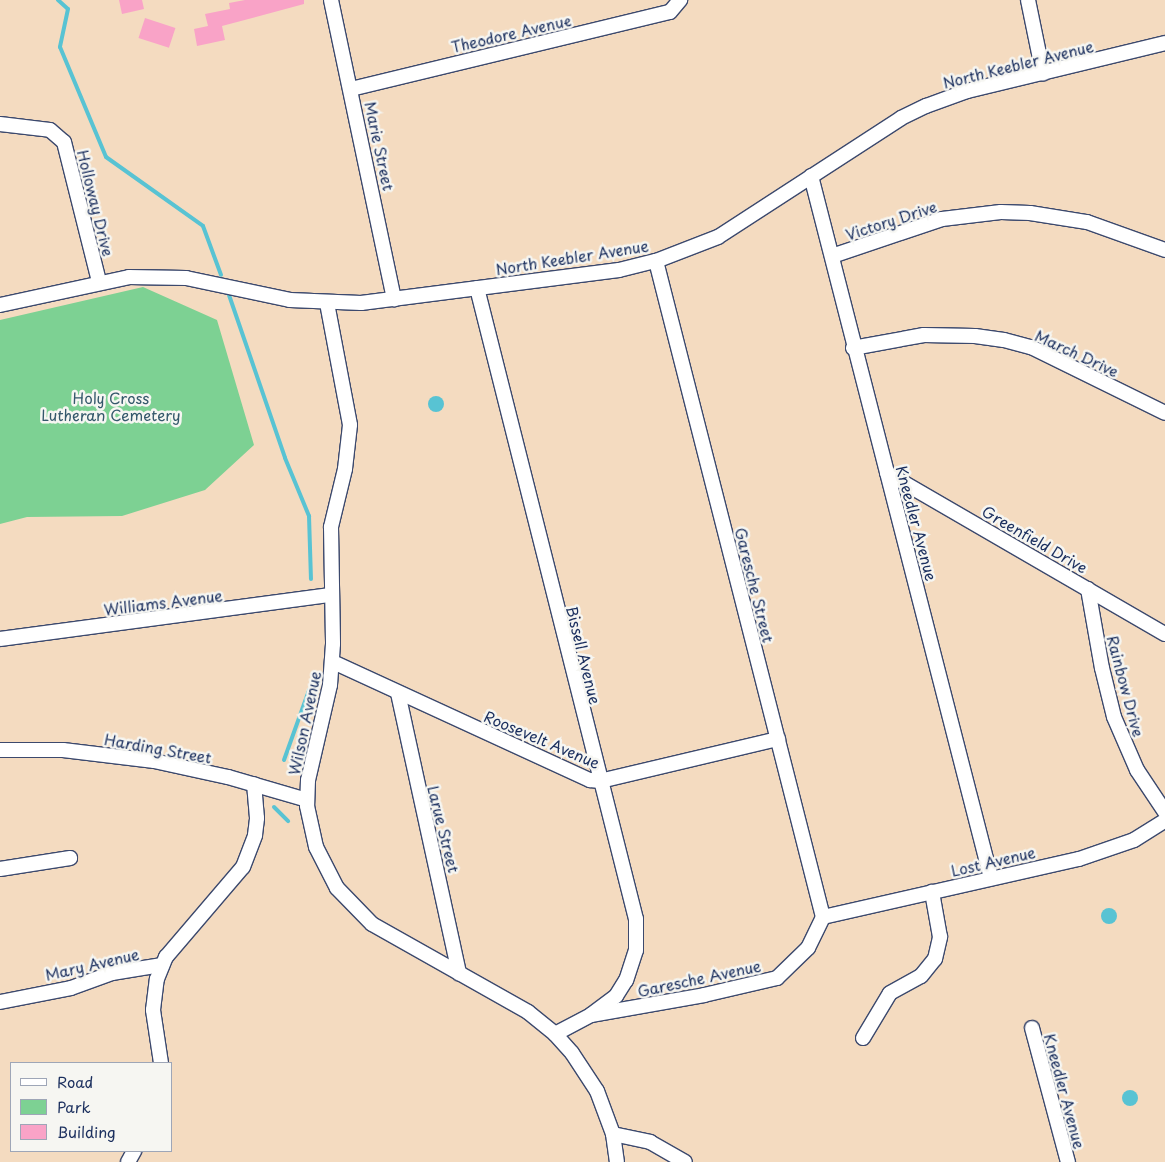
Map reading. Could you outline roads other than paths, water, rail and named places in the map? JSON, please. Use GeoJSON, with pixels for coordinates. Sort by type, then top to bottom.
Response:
{"type":"FeatureCollection","features":[{"type":"Feature","properties":{"kind":"street","name":"Marie Street"},"geometry":{"type":"LineString","coordinates":[[331,0],[394,299]]}},
{"type":"Feature","properties":{"kind":"street"},"geometry":{"type":"LineString","coordinates":[[1028,0],[1043,73]]}},
{"type":"Feature","properties":{"kind":"street","name":"Theodore Avenue"},"geometry":{"type":"LineString","coordinates":[[351,89],[645,19],[670,12],[679,3]]}},
{"type":"Feature","properties":{"kind":"street","name":"North Keebler Avenue"},"geometry":{"type":"LineString","coordinates":[[0,305],[99,281],[129,277],[186,278],[290,300],[327,304],[394,299],[619,270],[656,262],[718,237],[811,176],[926,106],[967,91],[1165,43]]}},
{"type":"Feature","properties":{"kind":"street","name":"Holloway Drive"},"geometry":{"type":"LineString","coordinates":[[0,124],[50,130],[64,142],[99,281]]}},
{"type":"Feature","properties":{"kind":"street","name":"Kneedler Avenue"},"geometry":{"type":"LineString","coordinates":[[811,176],[853,348],[887,473],[990,878]]}},
{"type":"Feature","properties":{"kind":"street","name":"Victory Drive"},"geometry":{"type":"LineString","coordinates":[[832,256],[933,222],[1001,212],[1030,213],[1088,222],[1165,250]]}},
{"type":"Feature","properties":{"kind":"street","name":"Garesche Street"},"geometry":{"type":"LineString","coordinates":[[656,262],[823,917]]}},
{"type":"Feature","properties":{"kind":"street","name":"Bissell Avenue"},"geometry":{"type":"LineString","coordinates":[[477,288],[637,935],[636,950],[626,980],[616,996],[591,1016]]}},
{"type":"Feature","properties":{"kind":"street","name":"Wilson Avenue"},"geometry":{"type":"LineString","coordinates":[[327,304],[350,425],[345,469],[331,527],[333,662],[328,699],[312,755],[307,800],[316,847],[325,868],[349,902],[372,924],[528,1012],[555,1034],[585,1070],[605,1110],[613,1134],[617,1162]]}},
{"type":"Feature","properties":{"kind":"street","name":"March Drive"},"geometry":{"type":"LineString","coordinates":[[853,348],[924,335],[974,336],[1004,340],[1031,348],[1165,413]]}},
{"type":"Feature","properties":{"kind":"street","name":"Greenfield Drive"},"geometry":{"type":"LineString","coordinates":[[887,473],[1165,634]]}},
{"type":"Feature","properties":{"kind":"street","name":"Rainbow Drive"},"geometry":{"type":"LineString","coordinates":[[1088,589],[1102,668],[1114,717],[1137,770],[1165,812]]}},
{"type":"Feature","properties":{"kind":"street","name":"Williams Avenue"},"geometry":{"type":"LineString","coordinates":[[0,639],[331,595]]}},
{"type":"Feature","properties":{"kind":"street","name":"Roosevelt Avenue"},"geometry":{"type":"LineString","coordinates":[[333,662],[590,780],[600,781],[778,739]]}},
{"type":"Feature","properties":{"kind":"street","name":"Larue Street"},"geometry":{"type":"LineString","coordinates":[[398,693],[459,973]]}},
{"type":"Feature","properties":{"kind":"street","name":"Harding Street"},"geometry":{"type":"LineString","coordinates":[[0,750],[102,754],[206,771],[307,800]]}},
{"type":"Feature","properties":{"kind":"street"},"geometry":{"type":"LineString","coordinates":[[161,1062],[153,1010],[154,994],[162,965],[243,867],[255,835],[257,801],[254,784]]}},
{"type":"Feature","properties":{"kind":"street","name":"Lost Avenue"},"geometry":{"type":"LineString","coordinates":[[823,917],[1107,851],[1134,840],[1165,821]]}},
{"type":"Feature","properties":{"kind":"street"},"geometry":{"type":"LineString","coordinates":[[0,868],[70,858]]}},
{"type":"Feature","properties":{"kind":"street"},"geometry":{"type":"LineString","coordinates":[[863,1038],[890,993],[921,976],[935,959],[940,937],[932,892]]}},
{"type":"Feature","properties":{"kind":"street","name":"Garesche Avenue"},"geometry":{"type":"LineString","coordinates":[[555,1034],[591,1016],[704,995],[777,978],[808,948],[823,917]]}},
{"type":"Feature","properties":{"kind":"street","name":"Mary Avenue"},"geometry":{"type":"LineString","coordinates":[[0,1002],[71,988],[112,973],[162,965]]}},
{"type":"Feature","properties":{"kind":"street","name":"Kneedler Avenue"},"geometry":{"type":"LineString","coordinates":[[1032,1028],[1068,1162]]}},
{"type":"Feature","properties":{"kind":"street"},"geometry":{"type":"LineString","coordinates":[[613,1134],[650,1142],[685,1162]]}},
{"type":"Feature","properties":{"kind":"water"},"geometry":{"type":"Polygon","coordinates":[[[436,396],[444,404],[436,412],[428,404],[436,396]]]}},
{"type":"Feature","properties":{"kind":"water"},"geometry":{"type":"Polygon","coordinates":[[[1109,908],[1117,916],[1109,924],[1101,916],[1109,908]]]}},
{"type":"Feature","properties":{"kind":"water"},"geometry":{"type":"Polygon","coordinates":[[[1130,1090],[1138,1098],[1130,1106],[1122,1098],[1130,1090]]]}},
{"type":"Feature","properties":{"kind":"waterway"},"geometry":{"type":"LineString","coordinates":[[58,0],[68,9],[60,47],[106,157],[203,226],[221,275]]}},
{"type":"Feature","properties":{"kind":"waterway"},"geometry":{"type":"LineString","coordinates":[[229,295],[285,458],[309,516],[311,579]]}},
{"type":"Feature","properties":{"kind":"waterway"},"geometry":{"type":"LineString","coordinates":[[284,760],[309,690]]}},
{"type":"Feature","properties":{"kind":"waterway"},"geometry":{"type":"LineString","coordinates":[[274,807],[288,821]]}},
{"type":"Feature","properties":{"kind":"park label","name":"Holy Cross Lutheran Cemetery"},"geometry":{"type":"Point","coordinates":[111,406]}}]}
